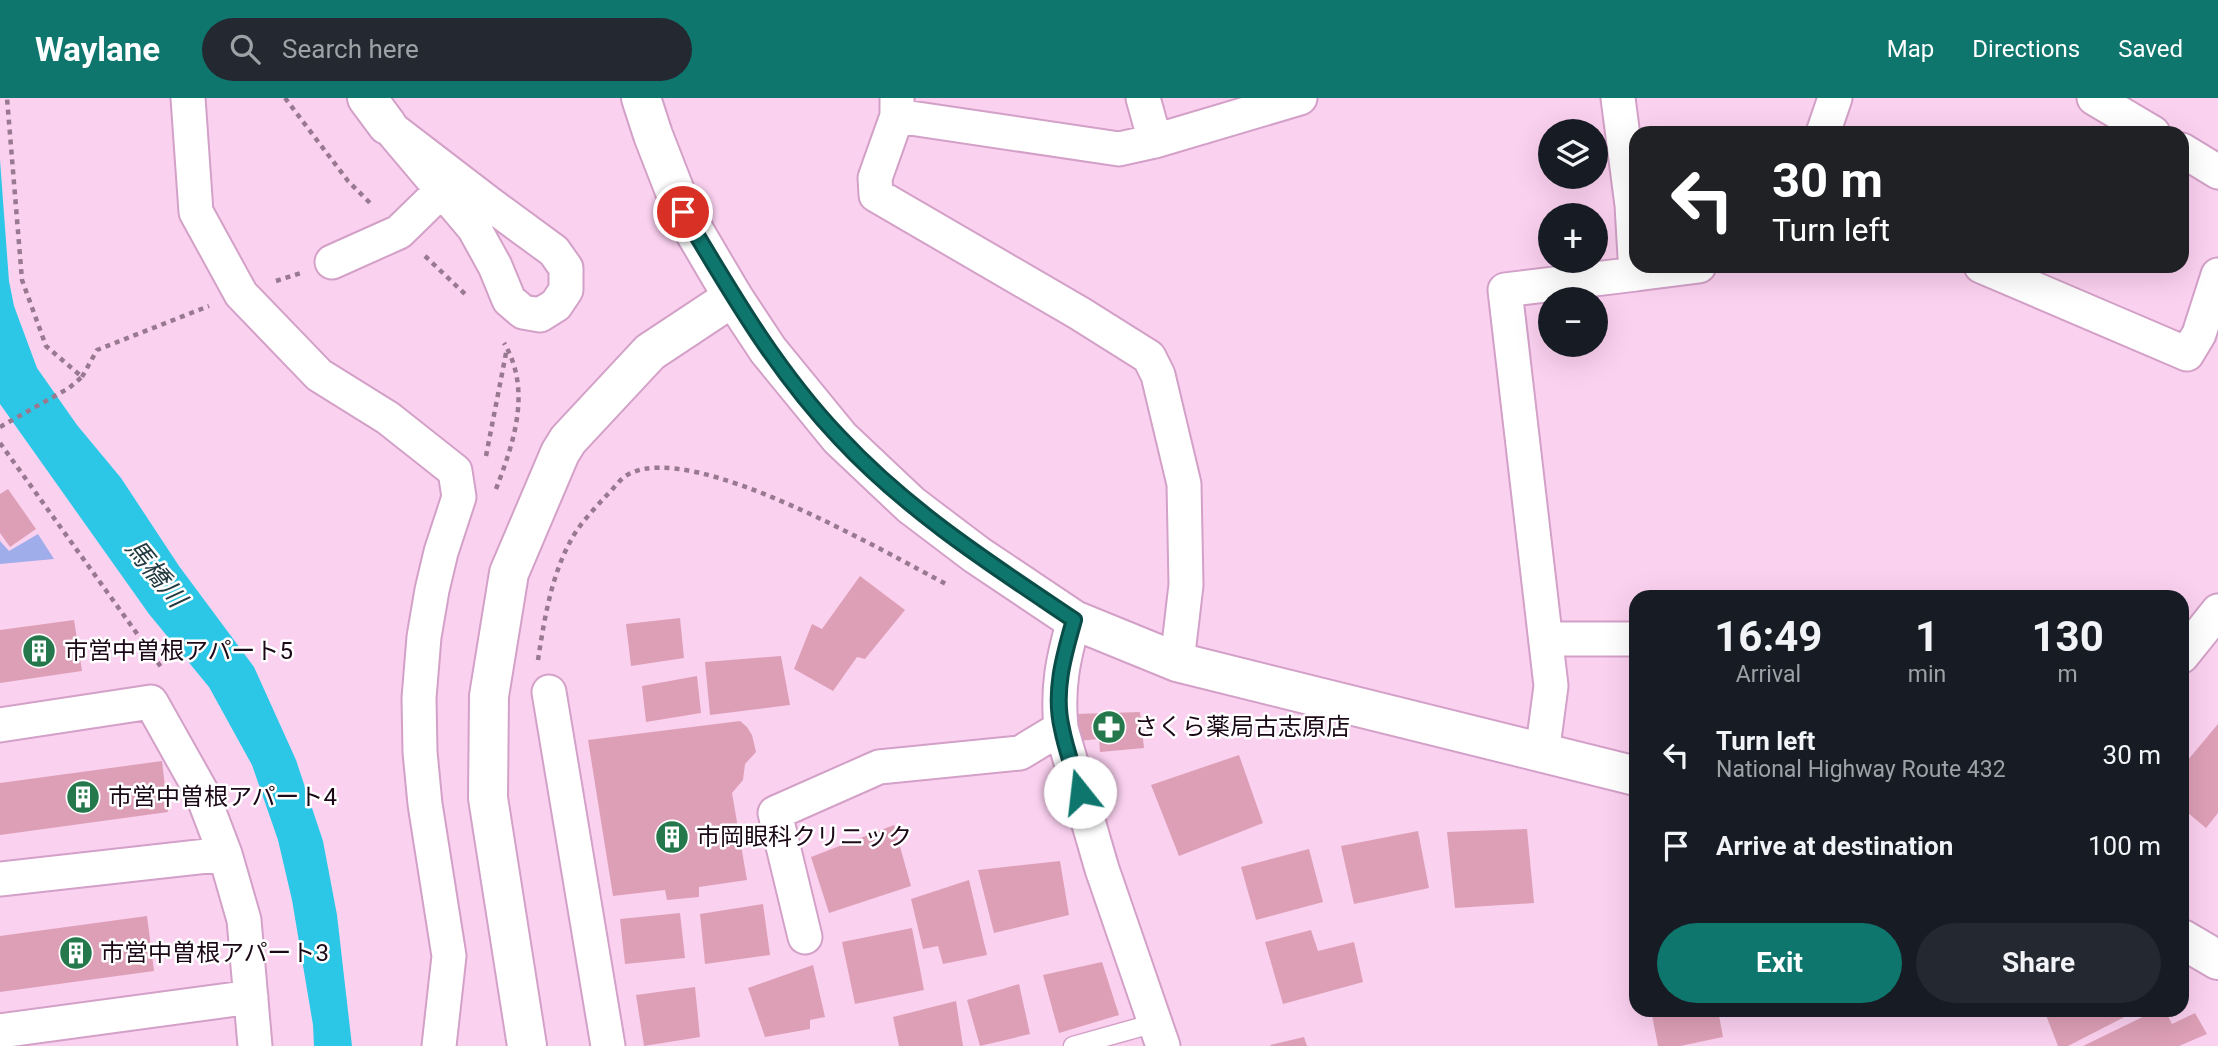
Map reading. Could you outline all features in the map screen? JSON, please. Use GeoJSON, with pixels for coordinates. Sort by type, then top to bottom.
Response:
{"type":"FeatureCollection","features":[{"type":"Feature","properties":{"kind":"main road"},"geometry":{"type":"LineString","coordinates":[[641,98],[683,212],[768,351],[840,438],[922,513],[977,555],[1074,620],[1177,662],[1629,774]]}},
{"type":"Feature","properties":{"kind":"main road"},"geometry":{"type":"LineString","coordinates":[[527,1046],[488,798],[489,696],[509,573],[568,440],[650,352],[733,297]]}},
{"type":"Feature","properties":{"kind":"main road"},"geometry":{"type":"LineString","coordinates":[[2189,943],[2218,960]]}},
{"type":"Feature","properties":{"kind":"street"},"geometry":{"type":"LineString","coordinates":[[188,98],[196,212],[241,294],[319,376],[344,388],[388,418],[454,471],[459,497],[441,551],[432,590],[424,637],[419,698],[425,804],[449,956],[439,1046]]}},
{"type":"Feature","properties":{"kind":"street"},"geometry":{"type":"LineString","coordinates":[[1143,98],[1155,141]]}},
{"type":"Feature","properties":{"kind":"street"},"geometry":{"type":"LineString","coordinates":[[1177,662],[1186,585],[1184,484],[1158,375],[1149,357],[1079,313],[876,195],[875,178],[897,107],[1119,149],[1300,98]]}},
{"type":"Feature","properties":{"kind":"street"},"geometry":{"type":"LineString","coordinates":[[1618,98],[1629,182]]}},
{"type":"Feature","properties":{"kind":"street"},"geometry":{"type":"LineString","coordinates":[[1825,126],[1835,98]]}},
{"type":"Feature","properties":{"kind":"street"},"geometry":{"type":"LineString","coordinates":[[2094,98],[2141,126]]}},
{"type":"Feature","properties":{"kind":"street"},"geometry":{"type":"LineString","coordinates":[[377,112],[489,204],[554,251],[566,268],[566,290],[556,305],[540,315],[523,312],[509,300],[495,266],[474,229],[377,112]]}},
{"type":"Feature","properties":{"kind":"street"},"geometry":{"type":"LineString","coordinates":[[2189,154],[2218,172]]}},
{"type":"Feature","properties":{"kind":"street"},"geometry":{"type":"LineString","coordinates":[[332,262],[399,232],[442,190]]}},
{"type":"Feature","properties":{"kind":"street"},"geometry":{"type":"LineString","coordinates":[[1542,754],[1551,687],[1505,290],[1644,273]]}},
{"type":"Feature","properties":{"kind":"street"},"geometry":{"type":"LineString","coordinates":[[1997,273],[2187,354],[2199,334],[2218,275]]}},
{"type":"Feature","properties":{"kind":"street"},"geometry":{"type":"LineString","coordinates":[[2189,647],[2218,611]]}},
{"type":"Feature","properties":{"kind":"street"},"geometry":{"type":"LineString","coordinates":[[1074,620],[1060,679],[1061,728],[1102,869],[1159,1034]]}},
{"type":"Feature","properties":{"kind":"street"},"geometry":{"type":"LineString","coordinates":[[1546,639],[1629,639]]}},
{"type":"Feature","properties":{"kind":"street"},"geometry":{"type":"LineString","coordinates":[[543,680],[608,1046]]}},
{"type":"Feature","properties":{"kind":"street"},"geometry":{"type":"LineString","coordinates":[[0,725],[151,702],[201,791],[225,854],[244,920],[255,1046]]}},
{"type":"Feature","properties":{"kind":"street"},"geometry":{"type":"LineString","coordinates":[[805,937],[775,813],[879,767],[1020,754],[1061,728]]}},
{"type":"Feature","properties":{"kind":"street"},"geometry":{"type":"LineString","coordinates":[[0,879],[225,854]]}},
{"type":"Feature","properties":{"kind":"street"},"geometry":{"type":"LineString","coordinates":[[0,1031],[251,997]]}},
{"type":"Feature","properties":{"kind":"lane"},"geometry":{"type":"LineString","coordinates":[[1073,1046],[1159,1034]]}},
{"type":"Feature","properties":{"kind":"path"},"geometry":{"type":"LineString","coordinates":[[7,98],[23,280],[46,346],[82,377]]}},
{"type":"Feature","properties":{"kind":"path"},"geometry":{"type":"LineString","coordinates":[[0,427],[69,388],[82,377],[97,350],[332,262]]}},
{"type":"Feature","properties":{"kind":"path"},"geometry":{"type":"LineString","coordinates":[[486,457],[507,347]]}},
{"type":"Feature","properties":{"kind":"path"},"geometry":{"type":"LineString","coordinates":[[0,443],[163,670],[151,702]]}},
{"type":"Feature","properties":{"kind":"path"},"geometry":{"type":"LineString","coordinates":[[543,680],[551,594],[570,541],[597,506],[628,474],[657,466],[691,470],[759,492],[827,523],[950,586]]}},
{"type":"Feature","properties":{"kind":"shaded area"},"geometry":{"type":"Polygon","coordinates":[[[38,534],[54,559],[0,564],[0,541],[9,551],[38,534]]]}},
{"type":"Feature","properties":{"kind":"water","name":"馬橋川"},"geometry":{"type":"Polygon","coordinates":[[[0,160],[9,281],[14,306],[37,368],[77,425],[121,478],[179,566],[254,667],[296,760],[323,841],[337,915],[352,1046],[314,1046],[313,1025],[292,900],[278,840],[252,765],[209,687],[149,614],[0,404],[0,160]]]}},
{"type":"Feature","properties":{"kind":"building"},"geometry":{"type":"Polygon","coordinates":[[[8,489],[36,529],[10,547],[0,533],[0,494],[8,489]]]}},
{"type":"Feature","properties":{"kind":"building"},"geometry":{"type":"Polygon","coordinates":[[[860,576],[905,610],[865,659],[857,657],[833,691],[794,669],[812,624],[822,629],[860,576]]]}},
{"type":"Feature","properties":{"kind":"building"},"geometry":{"type":"Polygon","coordinates":[[[680,618],[684,658],[631,666],[626,624],[680,618]]]}},
{"type":"Feature","properties":{"kind":"building","name":"市営中曽根アパート5"},"geometry":{"type":"Polygon","coordinates":[[[74,620],[82,671],[0,683],[0,630],[74,620]]]}},
{"type":"Feature","properties":{"kind":"building"},"geometry":{"type":"Polygon","coordinates":[[[781,656],[790,705],[710,715],[705,662],[781,656]]]}},
{"type":"Feature","properties":{"kind":"building"},"geometry":{"type":"Polygon","coordinates":[[[697,676],[701,713],[646,722],[642,686],[697,676]]]}},
{"type":"Feature","properties":{"kind":"building","name":"さくら薬局古志原店"},"geometry":{"type":"Polygon","coordinates":[[[1140,712],[1144,748],[1100,752],[1099,739],[1077,741],[1075,714],[1140,712]]]}},
{"type":"Feature","properties":{"kind":"building","name":"市岡眼科クリニック"},"geometry":{"type":"Polygon","coordinates":[[[740,721],[752,735],[756,752],[745,764],[743,780],[732,793],[747,880],[699,887],[699,897],[667,900],[665,890],[613,896],[588,740],[740,721]]]}},
{"type":"Feature","properties":{"kind":"building"},"geometry":{"type":"Polygon","coordinates":[[[2218,724],[2218,813],[2206,828],[2189,814],[2189,759],[2218,724]]]}},
{"type":"Feature","properties":{"kind":"building"},"geometry":{"type":"Polygon","coordinates":[[[1239,755],[1263,823],[1179,856],[1151,785],[1239,755]]]}},
{"type":"Feature","properties":{"kind":"building","name":"市営中曽根アパート4"},"geometry":{"type":"Polygon","coordinates":[[[162,761],[168,812],[0,835],[0,783],[162,761]]]}},
{"type":"Feature","properties":{"kind":"building"},"geometry":{"type":"Polygon","coordinates":[[[894,825],[911,886],[829,913],[811,857],[894,825]]]}},
{"type":"Feature","properties":{"kind":"building"},"geometry":{"type":"Polygon","coordinates":[[[1527,829],[1534,903],[1455,908],[1447,832],[1527,829]]]}},
{"type":"Feature","properties":{"kind":"building"},"geometry":{"type":"Polygon","coordinates":[[[1418,831],[1429,888],[1354,904],[1341,846],[1418,831]]]}},
{"type":"Feature","properties":{"kind":"building"},"geometry":{"type":"Polygon","coordinates":[[[1309,849],[1323,902],[1256,920],[1241,867],[1309,849]]]}},
{"type":"Feature","properties":{"kind":"building"},"geometry":{"type":"Polygon","coordinates":[[[1060,861],[1069,915],[994,933],[978,870],[1060,861]]]}},
{"type":"Feature","properties":{"kind":"building"},"geometry":{"type":"Polygon","coordinates":[[[969,880],[987,955],[943,964],[938,946],[923,949],[911,899],[969,880]]]}},
{"type":"Feature","properties":{"kind":"building"},"geometry":{"type":"Polygon","coordinates":[[[763,904],[770,955],[705,964],[700,914],[763,904]]]}},
{"type":"Feature","properties":{"kind":"building"},"geometry":{"type":"Polygon","coordinates":[[[680,913],[685,958],[625,964],[620,919],[680,913]]]}},
{"type":"Feature","properties":{"kind":"building","name":"市営中曽根アパート3"},"geometry":{"type":"Polygon","coordinates":[[[147,916],[154,971],[0,992],[0,936],[147,916]]]}},
{"type":"Feature","properties":{"kind":"building"},"geometry":{"type":"Polygon","coordinates":[[[912,928],[924,990],[855,1004],[842,942],[912,928]]]}},
{"type":"Feature","properties":{"kind":"building"},"geometry":{"type":"Polygon","coordinates":[[[1311,930],[1318,951],[1354,942],[1363,982],[1283,1004],[1265,942],[1311,930]]]}},
{"type":"Feature","properties":{"kind":"building"},"geometry":{"type":"Polygon","coordinates":[[[1102,962],[1119,1015],[1059,1033],[1043,975],[1102,962]]]}},
{"type":"Feature","properties":{"kind":"building"},"geometry":{"type":"Polygon","coordinates":[[[813,965],[825,1017],[810,1020],[810,1029],[765,1037],[748,988],[813,965]]]}},
{"type":"Feature","properties":{"kind":"building"},"geometry":{"type":"Polygon","coordinates":[[[1019,984],[1030,1034],[980,1046],[967,1000],[1019,984]]]}},
{"type":"Feature","properties":{"kind":"building"},"geometry":{"type":"Polygon","coordinates":[[[695,987],[700,1037],[644,1046],[636,995],[695,987]]]}},
{"type":"Feature","properties":{"kind":"building"},"geometry":{"type":"Polygon","coordinates":[[[956,1001],[963,1046],[899,1046],[893,1017],[956,1001]]]}},
{"type":"Feature","properties":{"kind":"building"},"geometry":{"type":"Polygon","coordinates":[[[2195,1013],[2207,1034],[2179,1046],[2083,1046],[2143,1017],[2168,1017],[2172,1024],[2195,1013]]]}},
{"type":"Feature","properties":{"kind":"building"},"geometry":{"type":"Polygon","coordinates":[[[1652,1017],[1719,1017],[1723,1037],[1680,1046],[1658,1046],[1652,1017]]]}},
{"type":"Feature","properties":{"kind":"building"},"geometry":{"type":"Polygon","coordinates":[[[2047,1017],[2124,1017],[2068,1046],[2058,1046],[2047,1017]]]}},
{"type":"Feature","properties":{"kind":"building"},"geometry":{"type":"Polygon","coordinates":[[[1304,1037],[1307,1046],[1270,1045],[1304,1037]]]}},
{"type":"Feature","properties":{"kind":"place","name":"市営中曽根アパート5"},"geometry":{"type":"Point","coordinates":[39,651]}},
{"type":"Feature","properties":{"kind":"place","name":"さくら薬局古志原店"},"geometry":{"type":"Point","coordinates":[1109,727]}},
{"type":"Feature","properties":{"kind":"place","name":"市営中曽根アパート4"},"geometry":{"type":"Point","coordinates":[83,797]}},
{"type":"Feature","properties":{"kind":"place","name":"市岡眼科クリニック"},"geometry":{"type":"Point","coordinates":[672,837]}},
{"type":"Feature","properties":{"kind":"place","name":"市営中曽根アパート3"},"geometry":{"type":"Point","coordinates":[76,953]}},
{"type":"Feature","properties":{"kind":"route"},"geometry":{"type":"LineString","coordinates":[[683,212],[768,351],[840,438],[911,505],[977,555],[1074,620],[1060,679],[1059,704],[1061,728],[1080,792]]}}]}
